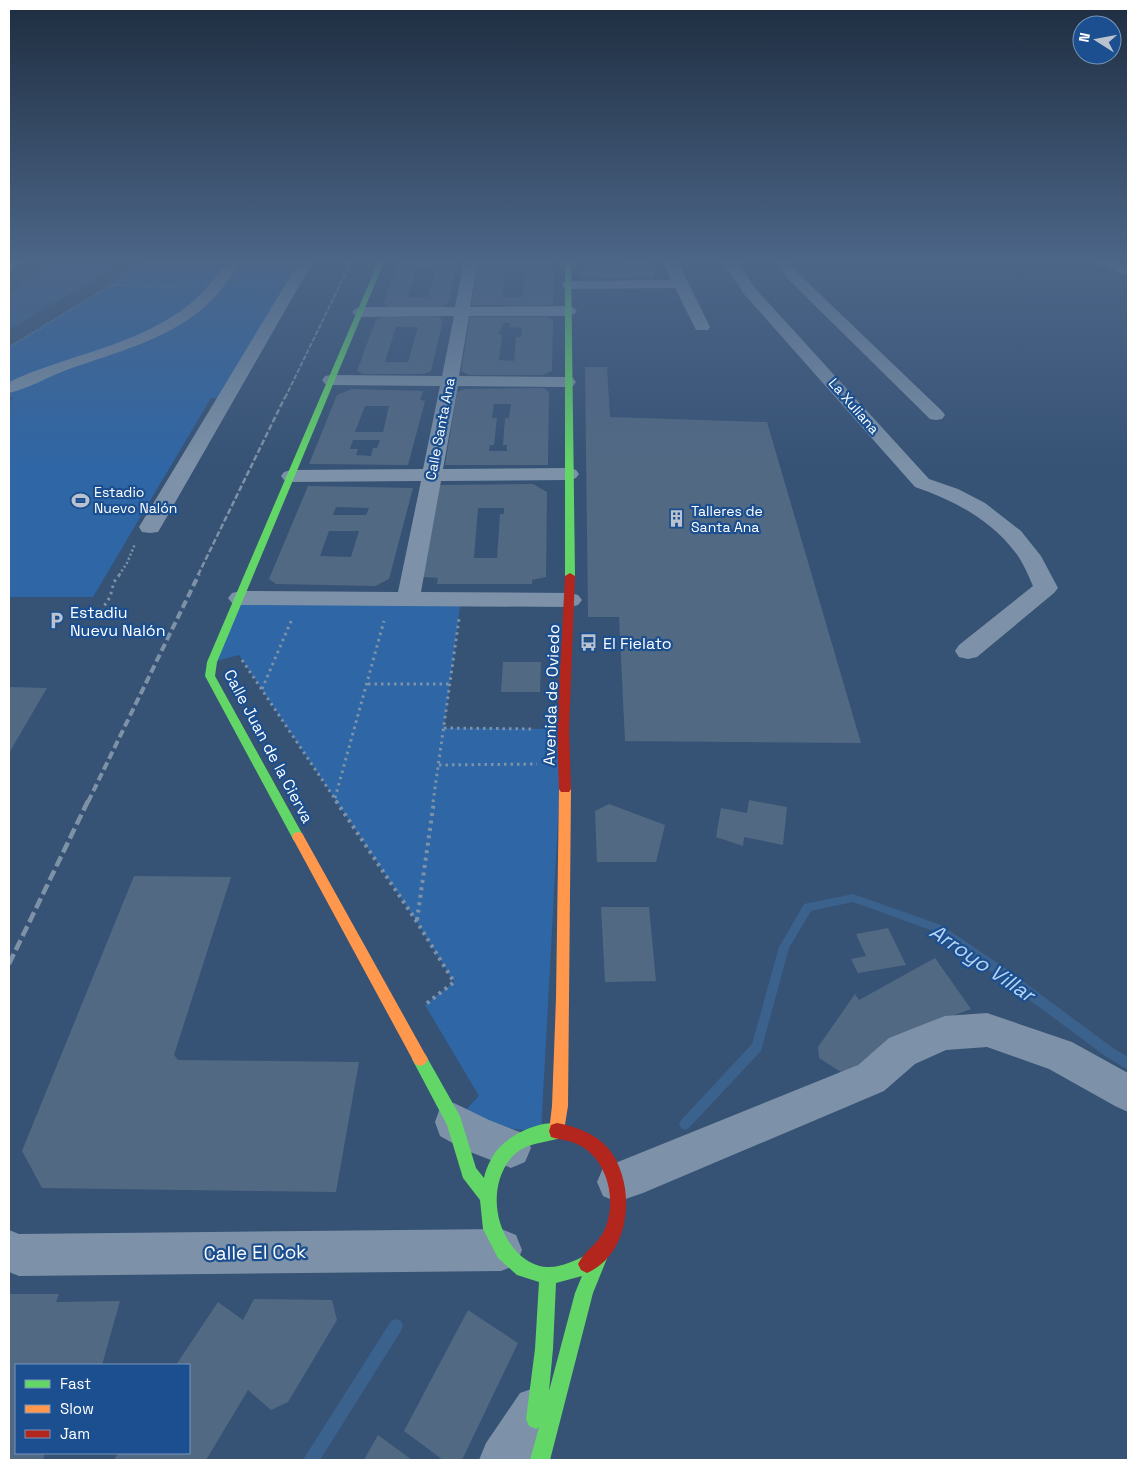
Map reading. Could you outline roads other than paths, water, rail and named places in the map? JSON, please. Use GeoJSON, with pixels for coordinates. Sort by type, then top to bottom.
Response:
{"type":"FeatureCollection","features":[{"type":"Feature","properties":{"kind":"street"},"geometry":{"type":"LineString","coordinates":[[9,388],[46,371],[143,338],[161,329]]}},
{"type":"Feature","properties":{"kind":"street"},"geometry":{"type":"LineString","coordinates":[[150,526],[267,329]]}},
{"type":"Feature","properties":{"kind":"street","name":"Calle Juan de la Cierva"},"geometry":{"type":"LineString","coordinates":[[353,329],[212,662],[210,676],[454,1122],[470,1172],[487,1196]]}},
{"type":"Feature","properties":{"kind":"street","name":"Calle Santa Ana"},"geometry":{"type":"LineString","coordinates":[[399,599],[432,475],[459,329]]}},
{"type":"Feature","properties":{"kind":"street","name":"Avenida de Oviedo"},"geometry":{"type":"LineString","coordinates":[[558,1131],[563,998],[565,764],[563,729],[570,600],[569,329]]}},
{"type":"Feature","properties":{"kind":"street","name":"La Xuliana"},"geometry":{"type":"LineString","coordinates":[[784,329],[922,483],[941,489],[985,510],[1023,547],[1046,588],[968,651]]}},
{"type":"Feature","properties":{"kind":"street"},"geometry":{"type":"LineString","coordinates":[[847,329],[936,414]]}},
{"type":"Feature","properties":{"kind":"street"},"geometry":{"type":"LineString","coordinates":[[331,380],[568,382]]}},
{"type":"Feature","properties":{"kind":"street"},"geometry":{"type":"LineString","coordinates":[[291,476],[569,474]]}},
{"type":"Feature","properties":{"kind":"street"},"geometry":{"type":"LineString","coordinates":[[240,598],[570,600]]}},
{"type":"Feature","properties":{"kind":"street"},"geometry":{"type":"LineString","coordinates":[[617,1182],[643,1173],[871,1078],[902,1051],[945,1033],[987,1030],[1059,1055],[1128,1093]]}},
{"type":"Feature","properties":{"kind":"street"},"geometry":{"type":"LineString","coordinates":[[454,1122],[480,1136],[511,1148]]}},
{"type":"Feature","properties":{"kind":"street"},"geometry":{"type":"LineString","coordinates":[[540,1460],[584,1293],[599,1256],[611,1239],[617,1220],[619,1200],[617,1182],[608,1162],[594,1146],[577,1135],[558,1131],[532,1134],[511,1148],[499,1161],[491,1178],[487,1196],[488,1215],[492,1233],[502,1250],[515,1263],[531,1272],[548,1276],[567,1274],[584,1267],[599,1256]]}},
{"type":"Feature","properties":{"kind":"street","name":"Calle El Cok"},"geometry":{"type":"LineString","coordinates":[[9,1251],[19,1255],[29,1255],[502,1250]]}},
{"type":"Feature","properties":{"kind":"street"},"geometry":{"type":"LineString","coordinates":[[532,1460],[544,1349],[548,1276]]}},
{"type":"Feature","properties":{"kind":"street"},"geometry":{"type":"LineString","coordinates":[[503,1460],[537,1410]]}},
{"type":"Feature","properties":{"kind":"waterway","name":"Arroyo Villar"},"geometry":{"type":"LineString","coordinates":[[685,1124],[757,1047],[784,947],[808,907],[853,898],[937,928],[1128,1064]]}},
{"type":"Feature","properties":{"kind":"waterway","name":"Arroyo Villar"},"geometry":{"type":"LineString","coordinates":[[311,1460],[396,1326]]}},
{"type":"Feature","properties":{"kind":"railway"},"geometry":{"type":"LineString","coordinates":[[285,398],[319,329]]}},
{"type":"Feature","properties":{"kind":"railway"},"geometry":{"type":"LineString","coordinates":[[198,575],[285,397]]}},
{"type":"Feature","properties":{"kind":"railway"},"geometry":{"type":"LineString","coordinates":[[88,802],[199,574]]}},
{"type":"Feature","properties":{"kind":"railway"},"geometry":{"type":"LineString","coordinates":[[9,964],[88,801]]}},
{"type":"Feature","properties":{"kind":"place","name":"Estadio Nuevo Nalón"},"geometry":{"type":"Point","coordinates":[80,500]}},
{"type":"Feature","properties":{"kind":"place","name":"Talleres de Santa Ana"},"geometry":{"type":"Point","coordinates":[677,519]}},
{"type":"Feature","properties":{"kind":"place","name":"Estadiu Nuevu Nalón"},"geometry":{"type":"Point","coordinates":[56,621]}},
{"type":"Feature","properties":{"kind":"place","name":"El Fielato"},"geometry":{"type":"Point","coordinates":[589,643]}}]}
